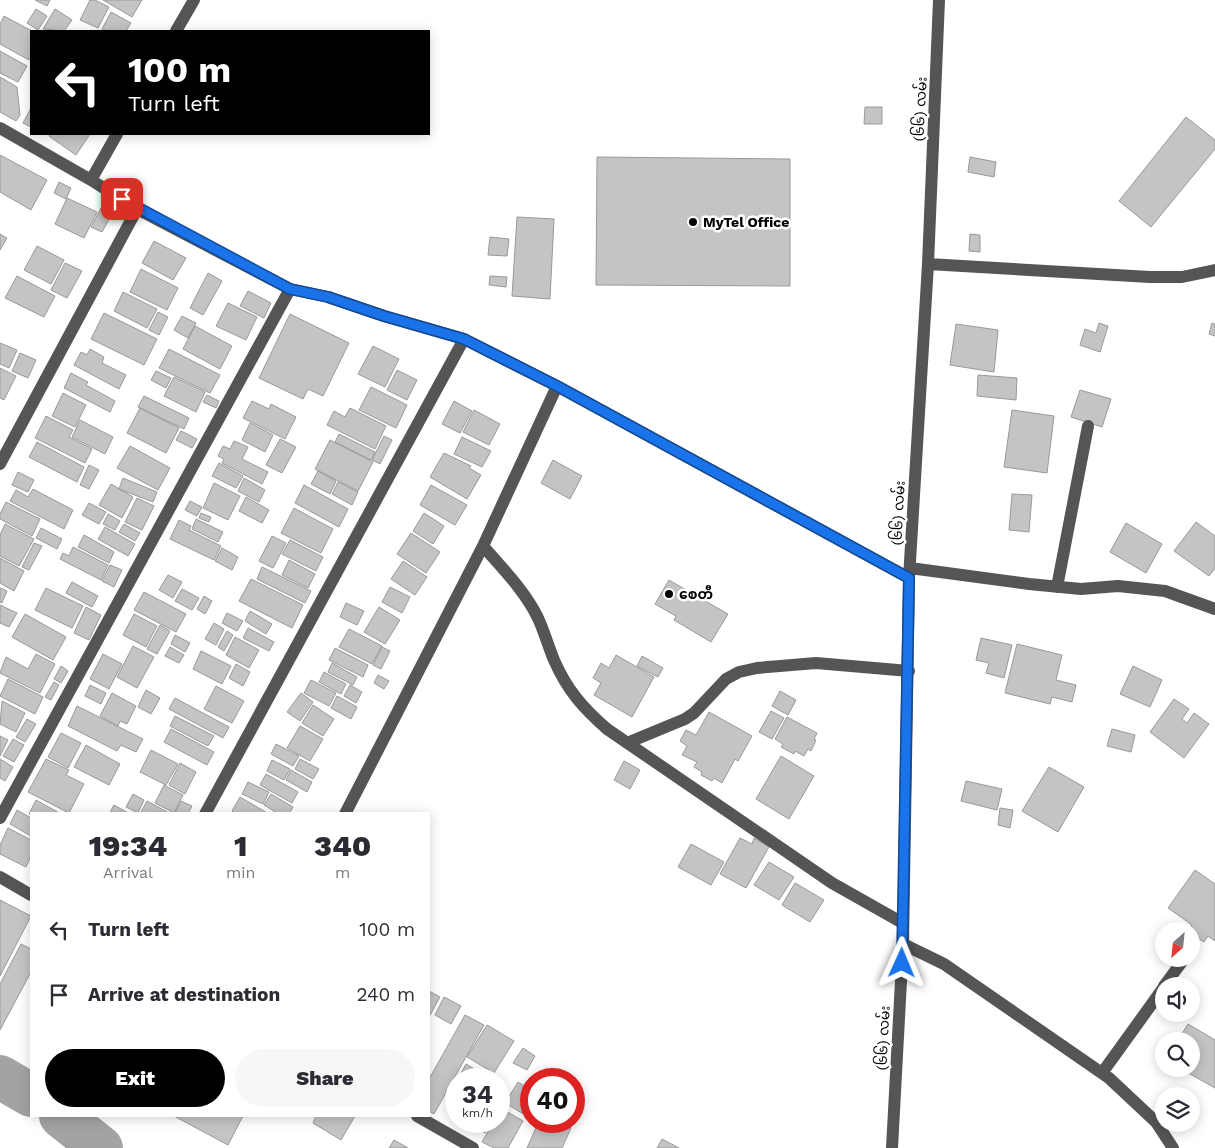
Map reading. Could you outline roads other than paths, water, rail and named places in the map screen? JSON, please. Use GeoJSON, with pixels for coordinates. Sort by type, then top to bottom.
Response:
{"type":"FeatureCollection","features":[{"type":"Feature","properties":{"kind":"street"},"geometry":{"type":"LineString","coordinates":[[177,30],[194,0]]}},
{"type":"Feature","properties":{"kind":"street","name":"(၆၆) လမ်း"},"geometry":{"type":"LineString","coordinates":[[892,1148],[902,944],[909,573],[928,264],[939,0]]}},
{"type":"Feature","properties":{"kind":"street"},"geometry":{"type":"LineString","coordinates":[[0,128],[91,180],[137,209],[290,289],[328,297],[384,316],[464,339],[557,386],[909,573],[1081,589],[1118,586],[1165,591],[1215,609]]}},
{"type":"Feature","properties":{"kind":"street"},"geometry":{"type":"LineString","coordinates":[[91,180],[117,135]]}},
{"type":"Feature","properties":{"kind":"street"},"geometry":{"type":"LineString","coordinates":[[0,464],[137,209]]}},
{"type":"Feature","properties":{"kind":"street"},"geometry":{"type":"LineString","coordinates":[[928,264],[1150,277],[1182,277],[1215,270]]}},
{"type":"Feature","properties":{"kind":"street"},"geometry":{"type":"LineString","coordinates":[[0,818],[290,289]]}},
{"type":"Feature","properties":{"kind":"street"},"geometry":{"type":"LineString","coordinates":[[206,812],[464,339]]}},
{"type":"Feature","properties":{"kind":"street"},"geometry":{"type":"LineString","coordinates":[[346,812],[484,546],[557,386]]}},
{"type":"Feature","properties":{"kind":"street"},"geometry":{"type":"LineString","coordinates":[[1057,587],[1088,426]]}},
{"type":"Feature","properties":{"kind":"street"},"geometry":{"type":"LineString","coordinates":[[484,546],[520,590],[537,616],[555,661],[578,703],[607,730],[832,883],[901,922]]}},
{"type":"Feature","properties":{"kind":"street"},"geometry":{"type":"LineString","coordinates":[[627,743],[685,719],[694,713],[726,679],[739,672],[757,668],[816,663],[908,671]]}},
{"type":"Feature","properties":{"kind":"street"},"geometry":{"type":"LineString","coordinates":[[0,877],[30,894]]}},
{"type":"Feature","properties":{"kind":"street"},"geometry":{"type":"LineString","coordinates":[[902,944],[944,964],[1102,1073],[1156,1122],[1173,1148]]}},
{"type":"Feature","properties":{"kind":"street"},"geometry":{"type":"LineString","coordinates":[[1102,1073],[1155,999]]}},
{"type":"Feature","properties":{"kind":"street"},"geometry":{"type":"LineString","coordinates":[[420,1117],[473,1148]]}},
{"type":"Feature","properties":{"kind":"waterway"},"geometry":{"type":"LineString","coordinates":[[0,1077],[30,1094]]}},
{"type":"Feature","properties":{"kind":"waterway"},"geometry":{"type":"LineString","coordinates":[[62,1117],[101,1148]]}},
{"type":"Feature","properties":{"kind":"place","name":"MyTel Office"},"geometry":{"type":"Point","coordinates":[693,222]}},
{"type":"Feature","properties":{"kind":"place","name":"စေတီ"},"geometry":{"type":"Point","coordinates":[669,594]}}]}
